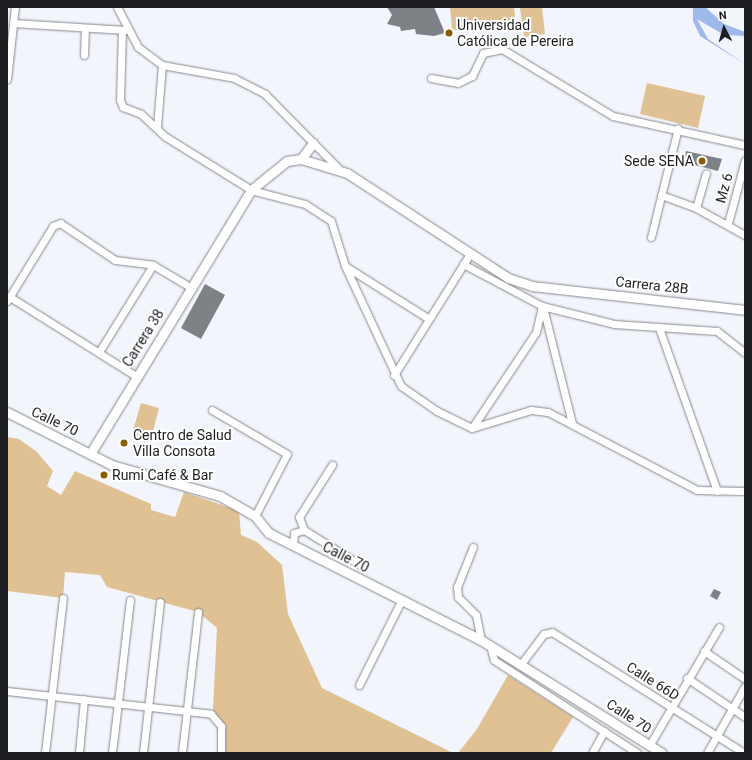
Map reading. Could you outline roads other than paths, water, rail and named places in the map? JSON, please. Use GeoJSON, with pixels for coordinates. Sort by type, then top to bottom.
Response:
{"type":"FeatureCollection","features":[{"type":"Feature","properties":{"kind":"street"},"geometry":{"type":"LineString","coordinates":[[7,79],[15,7]]}},
{"type":"Feature","properties":{"kind":"street"},"geometry":{"type":"LineString","coordinates":[[117,7],[124,30],[120,100],[123,107],[141,114],[157,127],[166,137],[251,190],[305,204],[331,221],[345,266],[394,375],[401,386],[437,411],[472,428],[531,410],[572,423],[697,490],[745,491]]}},
{"type":"Feature","properties":{"kind":"street"},"geometry":{"type":"LineString","coordinates":[[13,23],[124,30],[138,47],[162,65],[234,78],[265,94],[338,168]]}},
{"type":"Feature","properties":{"kind":"street"},"geometry":{"type":"LineString","coordinates":[[84,55],[85,28]]}},
{"type":"Feature","properties":{"kind":"street"},"geometry":{"type":"LineString","coordinates":[[431,78],[458,83],[472,76],[483,53],[502,49],[613,116],[678,128],[745,145]]}},
{"type":"Feature","properties":{"kind":"street"},"geometry":{"type":"LineString","coordinates":[[157,127],[162,65]]}},
{"type":"Feature","properties":{"kind":"street"},"geometry":{"type":"LineString","coordinates":[[651,237],[678,128]]}},
{"type":"Feature","properties":{"kind":"street"},"geometry":{"type":"LineString","coordinates":[[301,159],[313,143]]}},
{"type":"Feature","properties":{"kind":"street","name":"Carrera 38"},"geometry":{"type":"LineString","coordinates":[[90,454],[136,376],[251,190],[275,168],[301,159]]}},
{"type":"Feature","properties":{"kind":"street","name":"Carrera 28B"},"geometry":{"type":"LineString","coordinates":[[301,159],[338,168],[508,278],[532,286],[745,310]]}},
{"type":"Feature","properties":{"kind":"street","name":"Mz 6"},"geometry":{"type":"LineString","coordinates":[[728,223],[745,160]]}},
{"type":"Feature","properties":{"kind":"street"},"geometry":{"type":"LineString","coordinates":[[696,208],[706,173]]}},
{"type":"Feature","properties":{"kind":"street"},"geometry":{"type":"LineString","coordinates":[[661,195],[696,208],[728,223],[745,235]]}},
{"type":"Feature","properties":{"kind":"street"},"geometry":{"type":"LineString","coordinates":[[136,376],[99,352],[8,299],[56,224],[115,260],[152,266],[190,288]]}},
{"type":"Feature","properties":{"kind":"street"},"geometry":{"type":"LineString","coordinates":[[394,375],[470,254]]}},
{"type":"Feature","properties":{"kind":"street"},"geometry":{"type":"LineString","coordinates":[[463,264],[542,306],[614,324],[718,331],[745,353]]}},
{"type":"Feature","properties":{"kind":"street"},"geometry":{"type":"LineString","coordinates":[[99,352],[152,266]]}},
{"type":"Feature","properties":{"kind":"street"},"geometry":{"type":"LineString","coordinates":[[345,266],[429,319]]}},
{"type":"Feature","properties":{"kind":"street"},"geometry":{"type":"LineString","coordinates":[[542,306],[572,423]]}},
{"type":"Feature","properties":{"kind":"street"},"geometry":{"type":"LineString","coordinates":[[472,428],[536,332],[542,306]]}},
{"type":"Feature","properties":{"kind":"street"},"geometry":{"type":"LineString","coordinates":[[659,328],[717,491]]}},
{"type":"Feature","properties":{"kind":"street"},"geometry":{"type":"LineString","coordinates":[[212,410],[287,454],[255,516]]}},
{"type":"Feature","properties":{"kind":"street","name":"Calle 70"},"geometry":{"type":"LineString","coordinates":[[7,412],[59,435],[90,454],[112,465],[220,496],[255,516],[269,533],[481,640],[491,649],[521,664],[662,753]]}},
{"type":"Feature","properties":{"kind":"street"},"geometry":{"type":"LineString","coordinates":[[332,465],[299,517],[304,530],[361,565]]}},
{"type":"Feature","properties":{"kind":"street"},"geometry":{"type":"LineString","coordinates":[[293,545],[294,533],[304,530]]}},
{"type":"Feature","properties":{"kind":"street"},"geometry":{"type":"LineString","coordinates":[[473,547],[457,587],[458,597],[476,615],[481,640]]}},
{"type":"Feature","properties":{"kind":"street"},"geometry":{"type":"LineString","coordinates":[[45,753],[62,598]]}},
{"type":"Feature","properties":{"kind":"street"},"geometry":{"type":"LineString","coordinates":[[112,753],[116,702],[130,600]]}},
{"type":"Feature","properties":{"kind":"street"},"geometry":{"type":"LineString","coordinates":[[358,685],[400,600]]}},
{"type":"Feature","properties":{"kind":"street"},"geometry":{"type":"LineString","coordinates":[[143,753],[160,602]]}},
{"type":"Feature","properties":{"kind":"street"},"geometry":{"type":"LineString","coordinates":[[182,753],[198,612]]}},
{"type":"Feature","properties":{"kind":"street"},"geometry":{"type":"LineString","coordinates":[[649,746],[687,678],[719,627]]}},
{"type":"Feature","properties":{"kind":"street","name":"Calle 66D"},"geometry":{"type":"LineString","coordinates":[[521,664],[547,632],[744,753]]}},
{"type":"Feature","properties":{"kind":"street"},"geometry":{"type":"LineString","coordinates":[[491,649],[494,660],[637,753]]}},
{"type":"Feature","properties":{"kind":"street"},"geometry":{"type":"LineString","coordinates":[[704,651],[745,679]]}},
{"type":"Feature","properties":{"kind":"street"},"geometry":{"type":"LineString","coordinates":[[687,678],[745,717]]}},
{"type":"Feature","properties":{"kind":"street"},"geometry":{"type":"LineString","coordinates":[[707,753],[731,708],[745,686]]}},
{"type":"Feature","properties":{"kind":"street"},"geometry":{"type":"LineString","coordinates":[[7,691],[186,710],[218,719],[223,736],[221,753]]}},
{"type":"Feature","properties":{"kind":"street"},"geometry":{"type":"LineString","coordinates":[[79,753],[84,699]]}},
{"type":"Feature","properties":{"kind":"street"},"geometry":{"type":"LineString","coordinates":[[592,753],[604,731]]}},
{"type":"Feature","properties":{"kind":"water"},"geometry":{"type":"Polygon","coordinates":[[[693,7],[705,7],[724,24],[745,32],[745,36],[724,35],[697,19],[708,39],[745,64],[700,36],[693,21],[693,7]]]}},
{"type":"Feature","properties":{"kind":"place","name":"Universidad Católica de Pereira"},"geometry":{"type":"Point","coordinates":[449,33]}},
{"type":"Feature","properties":{"kind":"place","name":"Sede SENA"},"geometry":{"type":"Point","coordinates":[702,161]}},
{"type":"Feature","properties":{"kind":"place","name":"Centro de Salud Villa Consota"},"geometry":{"type":"Point","coordinates":[124,443]}},
{"type":"Feature","properties":{"kind":"place","name":"Rumi Café & Bar"},"geometry":{"type":"Point","coordinates":[104,475]}}]}
